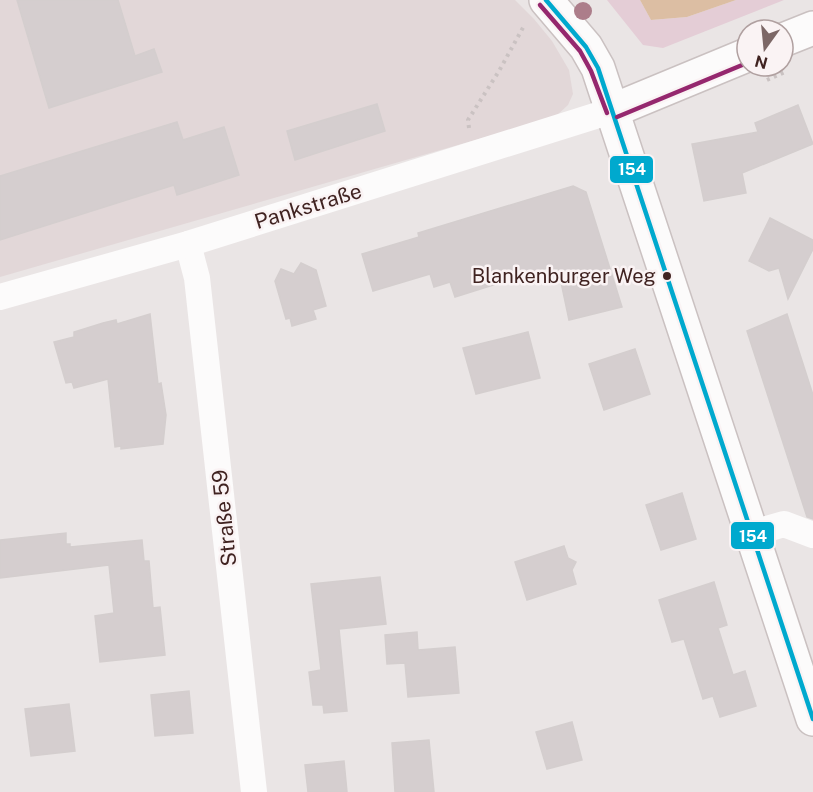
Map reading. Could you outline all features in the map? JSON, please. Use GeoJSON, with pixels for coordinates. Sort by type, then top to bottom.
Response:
{"type":"FeatureCollection","features":[{"type":"Feature","properties":{"kind":"main road"},"geometry":{"type":"LineString","coordinates":[[546,0],[586,47],[598,68],[614,110],[813,720]]}},
{"type":"Feature","properties":{"kind":"main road"},"geometry":{"type":"LineString","coordinates":[[795,35],[813,28]]}},
{"type":"Feature","properties":{"kind":"main road"},"geometry":{"type":"LineString","coordinates":[[614,110],[735,60]]}},
{"type":"Feature","properties":{"kind":"street","name":"Pankstraße"},"geometry":{"type":"LineString","coordinates":[[0,297],[188,244],[614,110]]}},
{"type":"Feature","properties":{"kind":"street","name":"Straße 59"},"geometry":{"type":"LineString","coordinates":[[188,244],[197,278],[254,792]]}},
{"type":"Feature","properties":{"kind":"street"},"geometry":{"type":"LineString","coordinates":[[753,533],[784,524],[813,535]]}},
{"type":"Feature","properties":{"kind":"path"},"geometry":{"type":"LineString","coordinates":[[469,128],[468,120],[499,71],[524,25]]}},
{"type":"Feature","properties":{"kind":"shaded area"},"geometry":{"type":"Polygon","coordinates":[[[0,0],[515,0],[552,41],[569,70],[573,94],[568,105],[555,117],[0,277],[0,0]]]}},
{"type":"Feature","properties":{"kind":"shaded area"},"geometry":{"type":"Polygon","coordinates":[[[607,0],[640,0],[651,20],[687,17],[736,0],[784,0],[663,48],[643,45],[607,0]]]}},
{"type":"Feature","properties":{"kind":"shaded area"},"geometry":{"type":"Polygon","coordinates":[[[640,0],[736,0],[687,17],[651,20],[640,0]]]}},
{"type":"Feature","properties":{"kind":"building"},"geometry":{"type":"Polygon","coordinates":[[[17,0],[118,0],[135,56],[154,49],[162,72],[49,108],[17,0]]]}},
{"type":"Feature","properties":{"kind":"building"},"geometry":{"type":"Polygon","coordinates":[[[377,104],[385,131],[295,160],[287,131],[377,104]]]}},
{"type":"Feature","properties":{"kind":"building"},"geometry":{"type":"Polygon","coordinates":[[[798,105],[813,144],[742,173],[746,193],[704,201],[692,144],[758,132],[755,123],[798,105]]]}},
{"type":"Feature","properties":{"kind":"building"},"geometry":{"type":"Polygon","coordinates":[[[177,122],[183,140],[224,127],[239,175],[177,195],[174,185],[0,240],[0,176],[177,122]]]}},
{"type":"Feature","properties":{"kind":"building"},"geometry":{"type":"Polygon","coordinates":[[[573,186],[586,192],[622,307],[569,320],[558,268],[550,270],[550,267],[455,297],[450,282],[434,287],[430,274],[373,291],[362,254],[419,237],[418,233],[573,186]]]}},
{"type":"Feature","properties":{"kind":"building"},"geometry":{"type":"Polygon","coordinates":[[[770,218],[813,240],[813,249],[788,299],[779,268],[769,271],[749,261],[770,218]]]}},
{"type":"Feature","properties":{"kind":"building"},"geometry":{"type":"Polygon","coordinates":[[[301,263],[316,270],[326,306],[313,310],[316,319],[292,326],[290,318],[286,319],[275,281],[281,269],[294,274],[301,263]]]}},
{"type":"Feature","properties":{"kind":"building"},"geometry":{"type":"Polygon","coordinates":[[[150,314],[158,384],[161,383],[166,415],[163,444],[121,449],[121,446],[115,447],[108,379],[74,388],[72,382],[66,383],[54,342],[74,337],[74,332],[103,323],[116,320],[117,324],[150,314]]]}},
{"type":"Feature","properties":{"kind":"building"},"geometry":{"type":"Polygon","coordinates":[[[787,314],[813,395],[813,519],[807,517],[747,331],[787,314]]]}},
{"type":"Feature","properties":{"kind":"building"},"geometry":{"type":"Polygon","coordinates":[[[528,332],[540,378],[476,394],[463,348],[528,332]]]}},
{"type":"Feature","properties":{"kind":"building"},"geometry":{"type":"Polygon","coordinates":[[[635,349],[650,394],[604,410],[589,364],[635,349]]]}},
{"type":"Feature","properties":{"kind":"building"},"geometry":{"type":"Polygon","coordinates":[[[682,493],[696,539],[661,550],[646,505],[682,493]]]}},
{"type":"Feature","properties":{"kind":"building"},"geometry":{"type":"Polygon","coordinates":[[[66,533],[66,544],[70,544],[70,547],[142,540],[144,561],[149,561],[153,608],[160,607],[165,655],[100,662],[95,616],[114,613],[109,565],[0,578],[0,540],[66,533]]]}},
{"type":"Feature","properties":{"kind":"building"},"geometry":{"type":"Polygon","coordinates":[[[564,546],[568,558],[576,562],[572,570],[576,584],[527,600],[515,562],[564,546]]]}},
{"type":"Feature","properties":{"kind":"building"},"geometry":{"type":"Polygon","coordinates":[[[380,577],[386,624],[339,629],[347,711],[324,713],[323,705],[313,705],[309,672],[321,670],[311,584],[380,577]]]}},
{"type":"Feature","properties":{"kind":"building"},"geometry":{"type":"Polygon","coordinates":[[[714,582],[727,625],[718,628],[733,675],[745,671],[756,706],[720,717],[713,696],[703,699],[684,639],[672,642],[659,600],[714,582]]]}},
{"type":"Feature","properties":{"kind":"building"},"geometry":{"type":"Polygon","coordinates":[[[417,632],[418,650],[455,647],[459,693],[408,697],[405,663],[387,664],[385,635],[417,632]]]}},
{"type":"Feature","properties":{"kind":"building"},"geometry":{"type":"Polygon","coordinates":[[[189,691],[193,733],[155,736],[151,695],[189,691]]]}},
{"type":"Feature","properties":{"kind":"building"},"geometry":{"type":"Polygon","coordinates":[[[69,704],[75,751],[31,756],[25,709],[69,704]]]}},
{"type":"Feature","properties":{"kind":"building"},"geometry":{"type":"Polygon","coordinates":[[[572,722],[582,760],[547,769],[536,732],[572,722]]]}},
{"type":"Feature","properties":{"kind":"building"},"geometry":{"type":"Polygon","coordinates":[[[429,740],[434,792],[395,792],[392,743],[429,740]]]}},
{"type":"Feature","properties":{"kind":"building"},"geometry":{"type":"Polygon","coordinates":[[[344,761],[347,792],[308,792],[305,765],[344,761]]]}},
{"type":"Feature","properties":{"kind":"transit line","name":"154"},"geometry":{"type":"LineString","coordinates":[[546,0],[586,47],[598,68],[813,719]]}},
{"type":"Feature","properties":{"kind":"transit line"},"geometry":{"type":"LineString","coordinates":[[540,5],[580,51],[591,71],[607,113]]}},
{"type":"Feature","properties":{"kind":"transit line"},"geometry":{"type":"LineString","coordinates":[[617,117],[735,68]]}},
{"type":"Feature","properties":{"kind":"place","name":"Blankenburger Weg"},"geometry":{"type":"Point","coordinates":[667,276]}}]}
